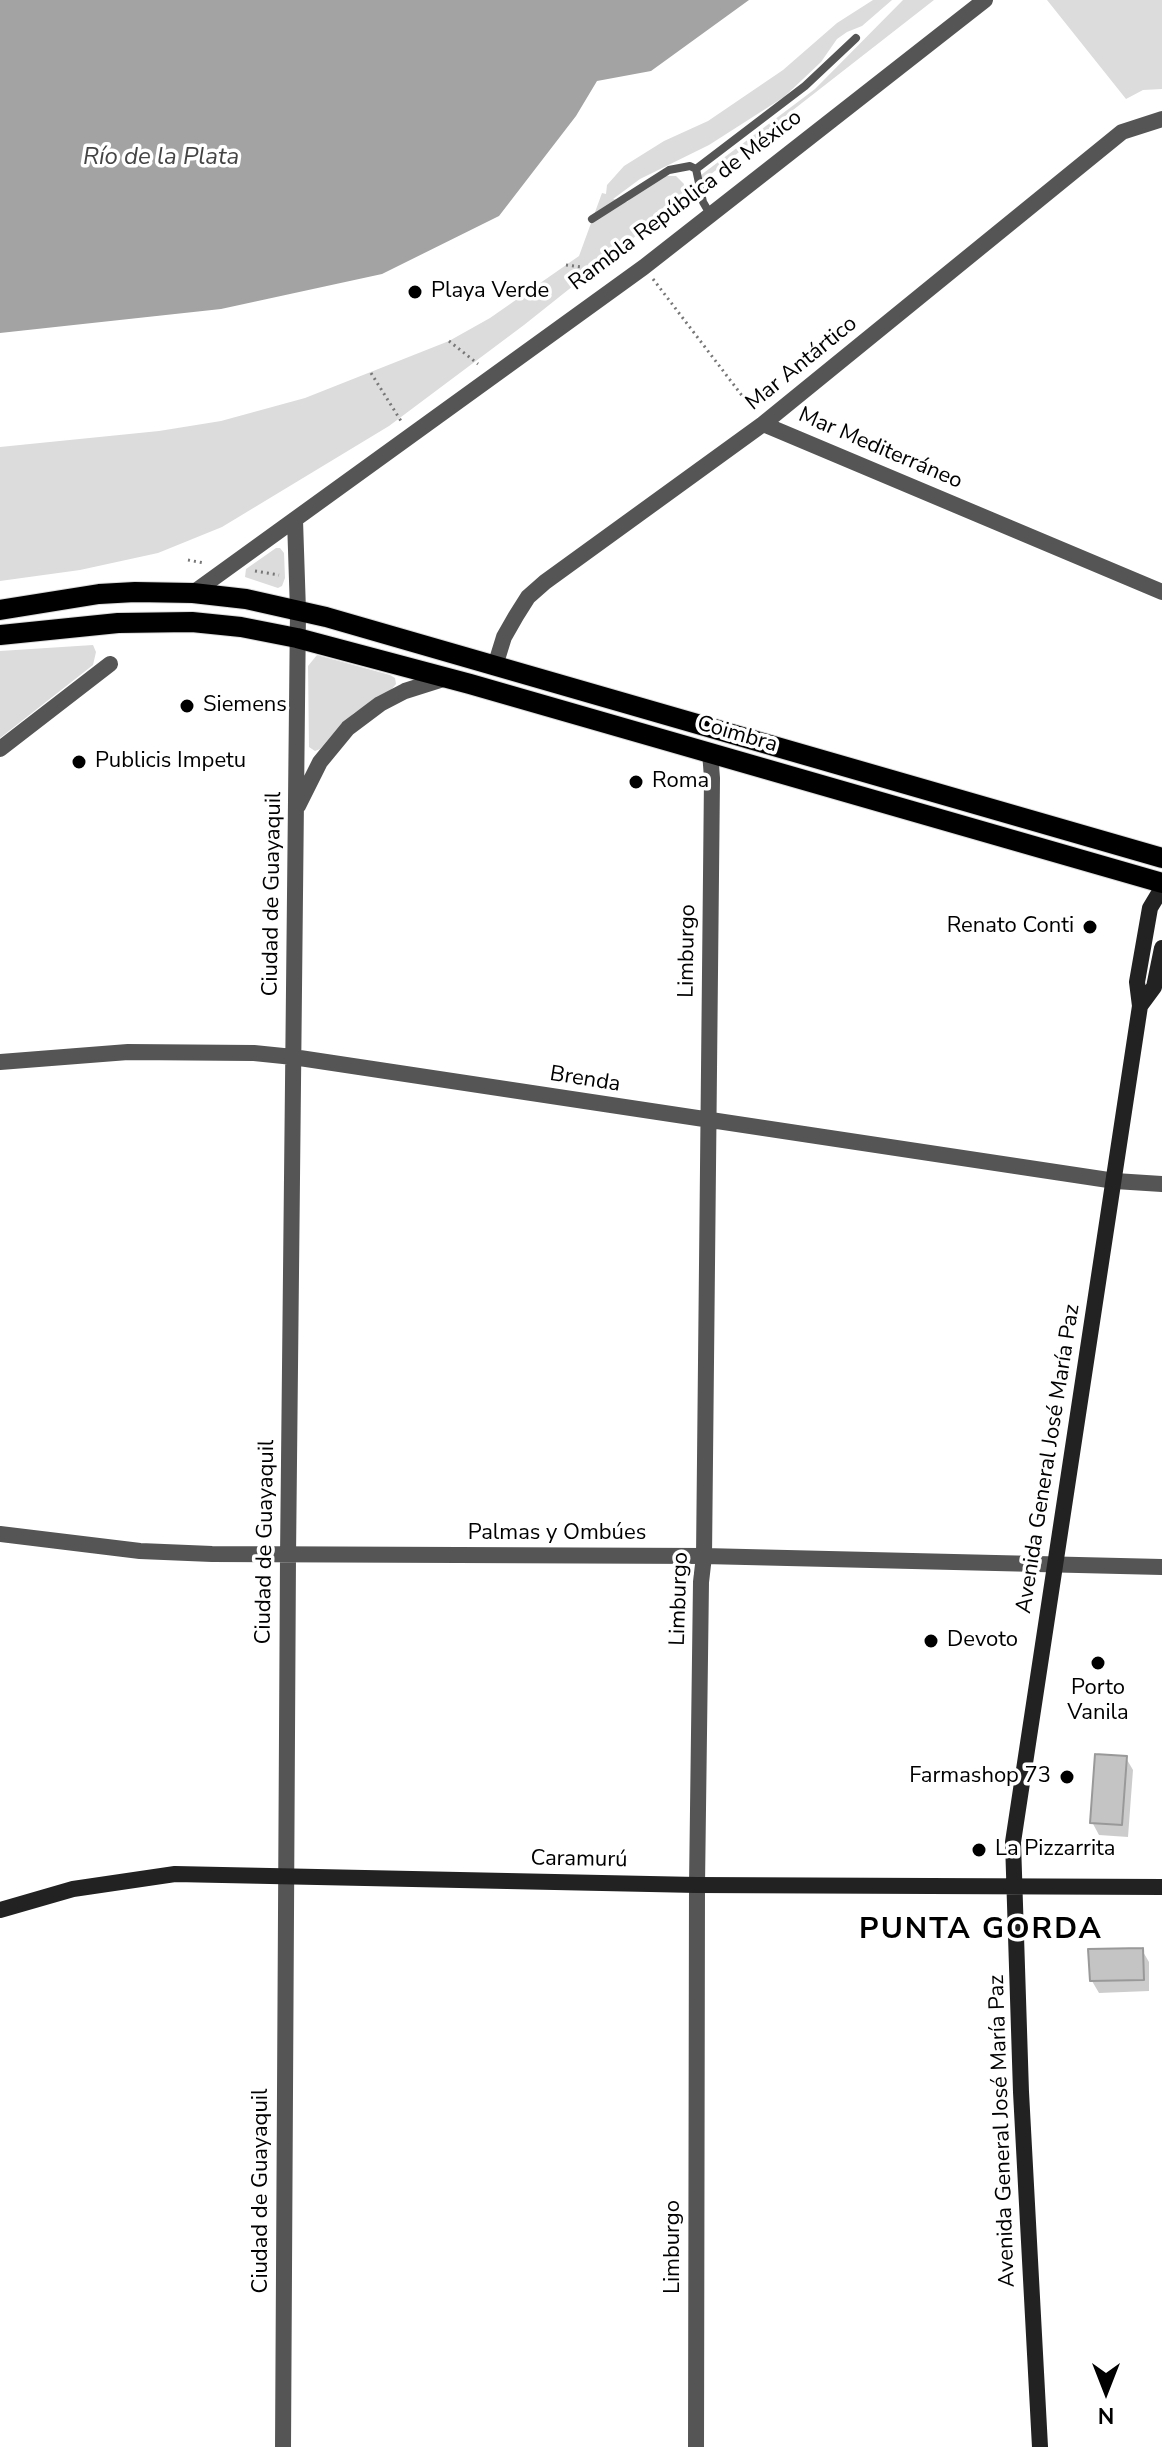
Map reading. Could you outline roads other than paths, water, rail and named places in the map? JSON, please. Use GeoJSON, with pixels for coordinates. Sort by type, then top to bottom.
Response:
{"type":"FeatureCollection","features":[{"type":"Feature","properties":{"kind":"main road","name":"Coimbra"},"geometry":{"type":"LineString","coordinates":[[193,593],[246,599],[298,611],[1162,858]]}},
{"type":"Feature","properties":{"kind":"main road"},"geometry":{"type":"LineString","coordinates":[[0,610],[99,594],[193,593]]}},
{"type":"Feature","properties":{"kind":"main road","name":"Coimbra"},"geometry":{"type":"LineString","coordinates":[[0,635],[118,623],[192,622],[241,627],[297,638],[710,752],[1162,885]]}},
{"type":"Feature","properties":{"kind":"street","name":"Rambla República de México"},"geometry":{"type":"LineString","coordinates":[[193,593],[644,267],[985,0]]}},
{"type":"Feature","properties":{"kind":"street","name":"Mar Antártico"},"geometry":{"type":"LineString","coordinates":[[495,666],[504,637],[516,616],[528,597],[545,582],[763,424],[1122,132],[1162,119]]}},
{"type":"Feature","properties":{"kind":"street","name":"Mar Mediterráneo"},"geometry":{"type":"LineString","coordinates":[[763,424],[1162,592]]}},
{"type":"Feature","properties":{"kind":"street"},"geometry":{"type":"LineString","coordinates":[[295,520],[297,638]]}},
{"type":"Feature","properties":{"kind":"street","name":"Ciudad de Guayaquil"},"geometry":{"type":"LineString","coordinates":[[283,2447],[285,1875],[297,638]]}},
{"type":"Feature","properties":{"kind":"street"},"geometry":{"type":"LineString","coordinates":[[0,749],[110,664]]}},
{"type":"Feature","properties":{"kind":"street"},"geometry":{"type":"LineString","coordinates":[[296,811],[320,762],[348,728],[380,704],[405,691],[446,678]]}},
{"type":"Feature","properties":{"kind":"street","name":"Limburgo"},"geometry":{"type":"LineString","coordinates":[[696,2447],[697,1885],[701,1582],[704,1556],[710,752]]}},
{"type":"Feature","properties":{"kind":"street","name":"Avenida General José María Paz"},"geometry":{"type":"LineString","coordinates":[[1040,2447],[1021,2092],[1013,1842],[1115,1181],[1140,1006],[1137,982],[1150,908],[1162,885]]}},
{"type":"Feature","properties":{"kind":"street","name":"Avenida General José María Paz"},"geometry":{"type":"LineString","coordinates":[[1140,1006],[1154,987],[1162,948]]}},
{"type":"Feature","properties":{"kind":"street","name":"Brenda"},"geometry":{"type":"LineString","coordinates":[[0,1062],[128,1052],[254,1053],[293,1057],[1115,1181],[1162,1184]]}},
{"type":"Feature","properties":{"kind":"street","name":"Palmas y Ombúes"},"geometry":{"type":"LineString","coordinates":[[0,1534],[140,1551],[288,1556],[704,1556],[1162,1567]]}},
{"type":"Feature","properties":{"kind":"street","name":"Caramurú"},"geometry":{"type":"LineString","coordinates":[[0,1910],[73,1889],[131,1878],[175,1874],[697,1885],[1162,1887]]}},
{"type":"Feature","properties":{"kind":"lane"},"geometry":{"type":"LineString","coordinates":[[696,169],[805,86],[856,38]]}},
{"type":"Feature","properties":{"kind":"lane"},"geometry":{"type":"LineString","coordinates":[[592,219],[669,170],[690,166],[696,169]]}},
{"type":"Feature","properties":{"kind":"lane"},"geometry":{"type":"LineString","coordinates":[[696,169],[703,202],[710,215]]}},
{"type":"Feature","properties":{"kind":"water","name":"Río de la Plata"},"geometry":{"type":"Polygon","coordinates":[[[0,0],[749,0],[651,71],[597,81],[576,116],[499,216],[382,274],[221,309],[0,333],[0,0]]]}},
{"type":"Feature","properties":{"kind":"place","name":"Playa Verde"},"geometry":{"type":"Point","coordinates":[415,292]}},
{"type":"Feature","properties":{"kind":"place","name":"Siemens"},"geometry":{"type":"Point","coordinates":[187,706]}},
{"type":"Feature","properties":{"kind":"place","name":"Publicis Impetu"},"geometry":{"type":"Point","coordinates":[79,762]}},
{"type":"Feature","properties":{"kind":"place","name":"Roma"},"geometry":{"type":"Point","coordinates":[636,782]}},
{"type":"Feature","properties":{"kind":"place","name":"Renato Conti"},"geometry":{"type":"Point","coordinates":[1090,927]}},
{"type":"Feature","properties":{"kind":"place","name":"Devoto"},"geometry":{"type":"Point","coordinates":[931,1641]}},
{"type":"Feature","properties":{"kind":"place","name":"Porto Vanila"},"geometry":{"type":"Point","coordinates":[1098,1663]}},
{"type":"Feature","properties":{"kind":"place","name":"Farmashop 73"},"geometry":{"type":"Point","coordinates":[1067,1777]}},
{"type":"Feature","properties":{"kind":"place","name":"La Pizzarrita"},"geometry":{"type":"Point","coordinates":[979,1850]}},
{"type":"Feature","properties":{"kind":"district","name":"PUNTA GORDA"},"geometry":{"type":"Point","coordinates":[981,1931]}}]}
